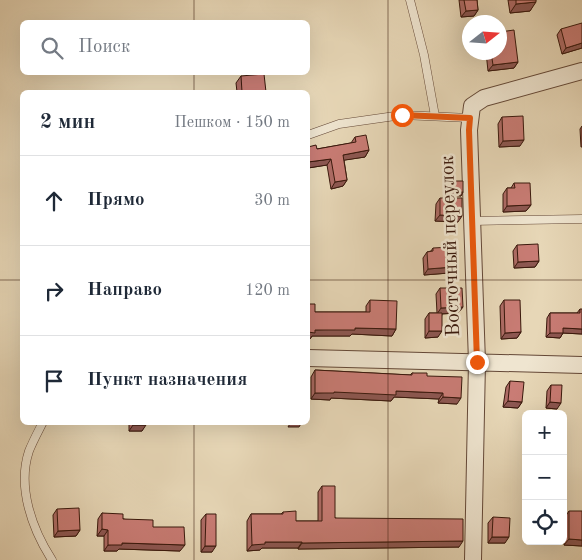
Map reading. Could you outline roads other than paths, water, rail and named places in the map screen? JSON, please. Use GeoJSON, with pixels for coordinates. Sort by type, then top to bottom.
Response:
{"type":"FeatureCollection","features":[{"type":"Feature","properties":{"kind":"street"},"geometry":{"type":"LineString","coordinates":[[470,118],[472,106],[484,98],[582,71]]}},
{"type":"Feature","properties":{"kind":"street","name":"Восточный переулок"},"geometry":{"type":"LineString","coordinates":[[470,118],[477,362],[474,560]]}},
{"type":"Feature","properties":{"kind":"street"},"geometry":{"type":"LineString","coordinates":[[310,358],[582,365]]}},
{"type":"Feature","properties":{"kind":"lane"},"geometry":{"type":"LineString","coordinates":[[410,0],[426,64],[436,116]]}},
{"type":"Feature","properties":{"kind":"lane"},"geometry":{"type":"LineString","coordinates":[[310,134],[339,124],[402,115],[470,118]]}},
{"type":"Feature","properties":{"kind":"lane"},"geometry":{"type":"LineString","coordinates":[[472,222],[582,219]]}},
{"type":"Feature","properties":{"kind":"lane"},"geometry":{"type":"LineString","coordinates":[[42,425],[29,452],[25,490],[29,509],[38,534],[52,560]]}}]}
